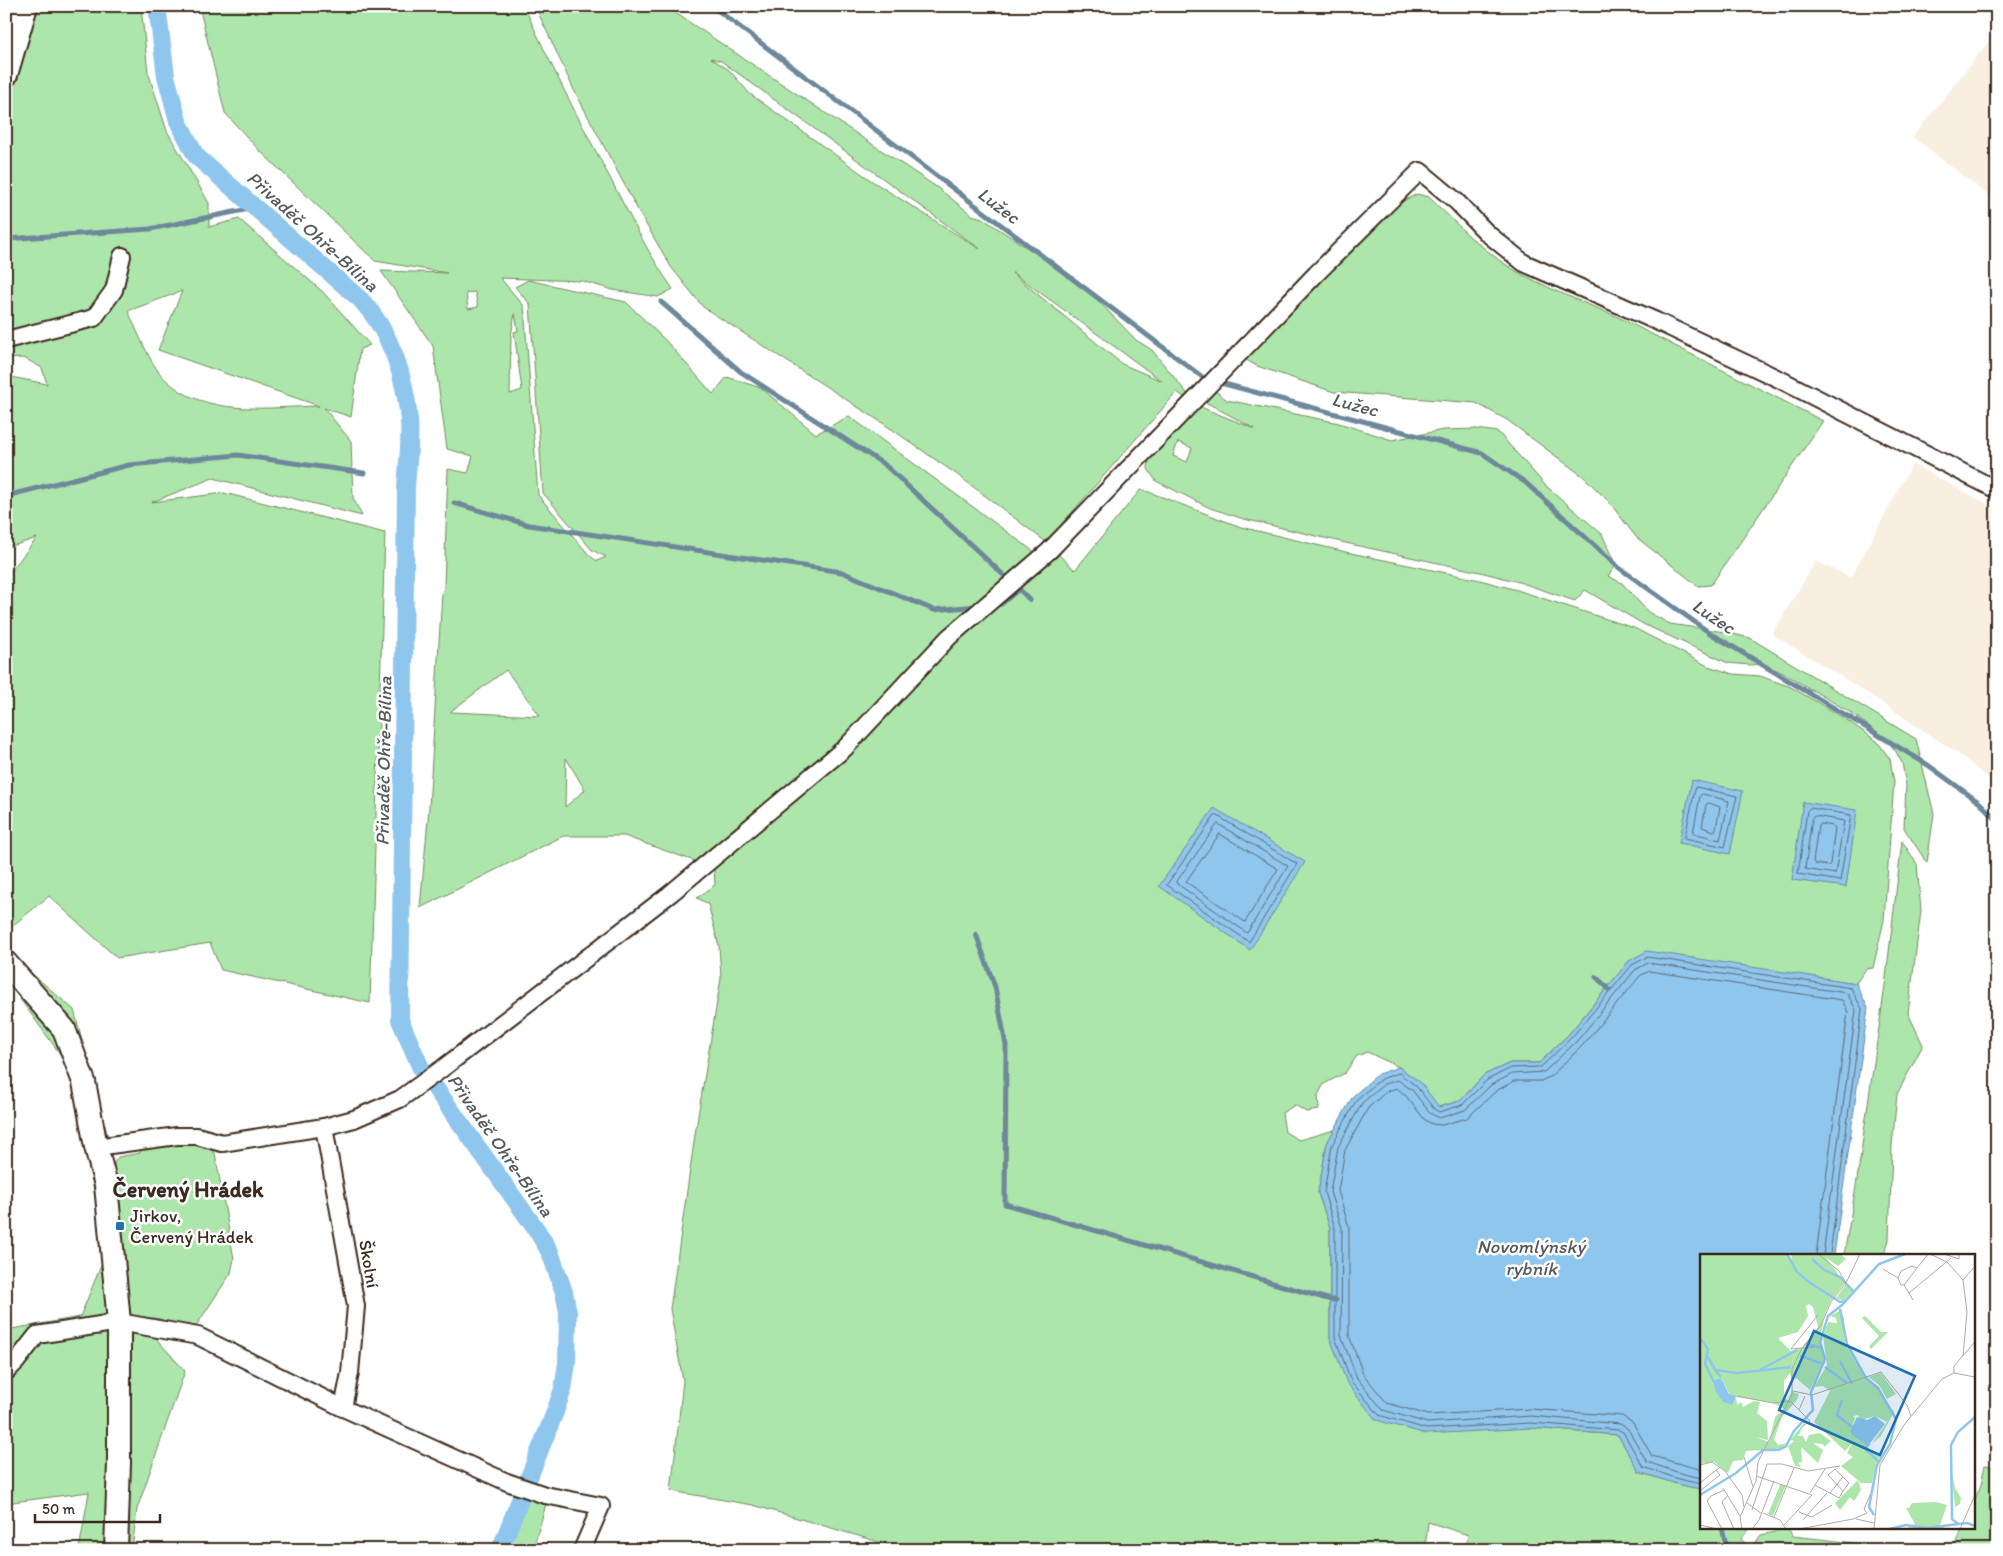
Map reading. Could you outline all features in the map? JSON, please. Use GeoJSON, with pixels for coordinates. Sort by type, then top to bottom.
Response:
{"type":"FeatureCollection","features":[{"type":"Feature","properties":{"kind":"street"},"geometry":{"type":"LineString","coordinates":[[6,75],[26,6]]}},
{"type":"Feature","properties":{"kind":"street"},"geometry":{"type":"LineString","coordinates":[[96,1147],[177,1136],[197,1136],[222,1142],[324,1127],[354,1119],[400,1099],[444,1068],[670,894],[845,748],[949,637],[1049,551],[1316,274],[1420,171],[1456,201],[1488,234],[1524,263],[1648,317],[1781,380],[1997,490]]}},
{"type":"Feature","properties":{"kind":"street"},"geometry":{"type":"LineString","coordinates":[[6,340],[94,318],[114,290],[122,256]]}},
{"type":"Feature","properties":{"kind":"street"},"geometry":{"type":"LineString","coordinates":[[6,963],[64,1029],[84,1082],[96,1147],[106,1185],[119,1322],[119,1463],[116,1550]]}},
{"type":"Feature","properties":{"kind":"street","name":"Školní"},"geometry":{"type":"LineString","coordinates":[[324,1127],[356,1306],[350,1373],[343,1408]]}},
{"type":"Feature","properties":{"kind":"street"},"geometry":{"type":"LineString","coordinates":[[6,1372],[37,1335],[119,1322],[198,1336],[343,1408],[507,1482],[545,1495],[601,1506],[582,1550]]}},
{"type":"Feature","properties":{"kind":"shaded area"},"geometry":{"type":"Polygon","coordinates":[[[1997,31],[1997,202],[1913,137],[1997,31]]]}},
{"type":"Feature","properties":{"kind":"shaded area"},"geometry":{"type":"Polygon","coordinates":[[[1912,464],[1997,509],[1997,786],[1963,757],[1861,689],[1772,634],[1816,561],[1851,578],[1912,464]]]}},
{"type":"Feature","properties":{"kind":"green space"},"geometry":{"type":"Polygon","coordinates":[[[12,6],[141,6],[148,72],[167,131],[209,203],[209,227],[239,219],[323,292],[370,345],[360,349],[351,417],[324,408],[351,441],[353,498],[362,516],[213,478],[152,502],[224,493],[385,533],[370,1003],[221,970],[210,943],[117,958],[49,896],[6,931],[6,577],[37,538],[6,548],[6,376],[47,384],[42,368],[24,358],[6,359],[6,32],[12,6]],[[182,291],[128,311],[149,356],[165,379],[181,391],[199,400],[218,405],[238,408],[319,406],[158,350],[182,291]]]}},
{"type":"Feature","properties":{"kind":"green space"},"geometry":{"type":"Polygon","coordinates":[[[199,6],[524,6],[565,92],[631,219],[655,262],[673,289],[658,297],[613,290],[582,281],[500,278],[524,306],[538,495],[590,556],[597,561],[606,557],[592,550],[543,493],[530,304],[515,287],[528,280],[626,302],[667,342],[713,394],[727,377],[761,388],[816,434],[849,416],[1033,551],[1056,552],[1075,570],[1141,489],[1241,527],[1346,552],[1480,580],[1634,628],[1708,666],[1733,674],[1760,676],[1791,687],[1844,718],[1877,741],[1890,759],[1894,782],[1884,920],[1873,968],[1866,969],[1856,983],[1646,952],[1629,961],[1569,1034],[1539,1063],[1510,1063],[1484,1075],[1460,1101],[1439,1107],[1419,1082],[1399,1067],[1367,1052],[1357,1056],[1345,1073],[1324,1084],[1318,1095],[1319,1110],[1306,1112],[1295,1105],[1282,1113],[1285,1132],[1299,1140],[1334,1130],[1327,1143],[1318,1193],[1330,1228],[1330,1338],[1531,1428],[1618,1435],[1639,1472],[1680,1485],[1700,1489],[1700,1528],[1750,1528],[1741,1539],[1751,1549],[1761,1535],[1788,1529],[1793,1536],[1917,1550],[1717,1550],[1709,1547],[1707,1550],[1465,1550],[1468,1535],[1428,1522],[1425,1550],[906,1550],[753,1505],[671,1491],[683,1381],[670,1309],[696,1128],[721,978],[719,946],[708,904],[697,898],[715,885],[714,868],[624,836],[563,836],[420,908],[429,808],[442,593],[444,587],[448,469],[468,473],[473,456],[447,449],[433,346],[381,271],[447,273],[375,261],[258,149],[225,113],[199,6]],[[475,292],[466,293],[468,309],[478,307],[475,292]],[[515,313],[511,336],[510,394],[522,390],[514,332],[518,331],[515,313]],[[506,670],[451,711],[451,712],[540,716],[506,670]],[[566,758],[565,807],[585,790],[566,758]]]}},
{"type":"Feature","properties":{"kind":"green space"},"geometry":{"type":"Polygon","coordinates":[[[535,6],[629,6],[633,10],[632,6],[665,6],[938,188],[972,215],[982,218],[1082,284],[1136,340],[1152,350],[1186,392],[1203,408],[1255,429],[1198,398],[1209,386],[1227,400],[1339,423],[1392,440],[1443,430],[1477,429],[1498,432],[1545,485],[1602,534],[1616,566],[1608,576],[1622,583],[1648,612],[1670,624],[1725,632],[1750,638],[1916,739],[1934,814],[1927,863],[1904,828],[1906,785],[1902,763],[1895,750],[1884,737],[1848,711],[1783,673],[1763,664],[1728,663],[1643,624],[1585,590],[1575,601],[1519,582],[1480,572],[1244,519],[1210,508],[1156,481],[1148,469],[1149,453],[1195,405],[1177,392],[1046,542],[959,476],[884,424],[703,307],[671,267],[640,214],[574,90],[535,6]],[[711,58],[729,70],[750,94],[872,181],[980,249],[721,61],[711,58]],[[1012,273],[1122,364],[1162,381],[1012,273]],[[1178,442],[1173,456],[1187,462],[1192,448],[1178,442]]]}},
{"type":"Feature","properties":{"kind":"green space"},"geometry":{"type":"Polygon","coordinates":[[[1417,194],[1429,197],[1469,236],[1519,273],[1618,317],[1823,421],[1711,585],[1698,586],[1636,537],[1609,502],[1584,477],[1507,420],[1476,403],[1334,392],[1257,366],[1241,357],[1387,209],[1417,194]]]}},
{"type":"Feature","properties":{"kind":"green space"},"geometry":{"type":"Polygon","coordinates":[[[1902,841],[1917,864],[1921,911],[1908,1013],[1923,1045],[1897,1094],[1892,1146],[1889,1240],[1884,1254],[1844,1254],[1857,1180],[1885,986],[1902,841]]]}},
{"type":"Feature","properties":{"kind":"green space"},"geometry":{"type":"Polygon","coordinates":[[[6,951],[74,1010],[108,1137],[125,1267],[114,1163],[118,1157],[140,1153],[140,1149],[179,1143],[198,1145],[215,1153],[234,1259],[231,1273],[196,1326],[186,1328],[167,1325],[161,1319],[136,1316],[185,1371],[137,1509],[132,1550],[79,1550],[89,1492],[6,1503],[6,1330],[80,1317],[105,1256],[74,1073],[6,980],[6,951]]]}},
{"type":"Feature","properties":{"kind":"green space"},"geometry":{"type":"Polygon","coordinates":[[[1985,1465],[1997,1467],[1997,1550],[1949,1550],[1957,1541],[1963,1528],[1976,1528],[1976,1496],[1981,1485],[1985,1465]]]}},
{"type":"Feature","properties":{"kind":"green space"},"geometry":{"type":"Polygon","coordinates":[[[527,1498],[546,1504],[533,1550],[508,1550],[527,1498]]]}},
{"type":"Feature","properties":{"kind":"water"},"geometry":{"type":"Polygon","coordinates":[[[1692,780],[1743,791],[1730,854],[1679,843],[1692,780]]]}},
{"type":"Feature","properties":{"kind":"water"},"geometry":{"type":"Polygon","coordinates":[[[1803,802],[1857,810],[1846,887],[1792,880],[1803,802]]]}},
{"type":"Feature","properties":{"kind":"water"},"geometry":{"type":"Polygon","coordinates":[[[1214,808],[1305,862],[1250,950],[1159,886],[1214,808]]]}},
{"type":"Feature","properties":{"kind":"water","name":"Novomlýnský rybník"},"geometry":{"type":"Polygon","coordinates":[[[1647,951],[1856,983],[1868,1008],[1834,1254],[1700,1254],[1700,1489],[1680,1485],[1639,1472],[1618,1435],[1531,1428],[1426,1434],[1376,1420],[1347,1383],[1330,1338],[1330,1228],[1318,1193],[1327,1143],[1353,1096],[1378,1074],[1399,1067],[1420,1082],[1439,1107],[1460,1101],[1484,1075],[1510,1063],[1539,1063],[1569,1034],[1629,961],[1647,951]]]}},
{"type":"Feature","properties":{"kind":"waterway","name":"Přivaděč Ohře-Bílina"},"geometry":{"type":"LineString","coordinates":[[157,6],[166,76],[178,121],[196,156],[361,300],[381,326],[395,356],[404,388],[410,437],[406,489],[400,1020],[421,1068],[536,1229],[550,1252],[564,1292],[568,1312],[567,1363],[563,1389],[500,1550]]}},
{"type":"Feature","properties":{"kind":"waterway","name":"Lužec"},"geometry":{"type":"LineString","coordinates":[[712,6],[1205,379],[1209,380]]}},
{"type":"Feature","properties":{"kind":"waterway"},"geometry":{"type":"LineString","coordinates":[[6,239],[150,229],[254,208]]}},
{"type":"Feature","properties":{"kind":"waterway"},"geometry":{"type":"LineString","coordinates":[[661,302],[741,372],[885,465],[1011,582]]}},
{"type":"Feature","properties":{"kind":"waterway","name":"Lužec"},"geometry":{"type":"LineString","coordinates":[[1217,382],[1482,453],[1526,483],[1618,567],[1710,633],[1928,765],[1980,803],[1997,820]]}},
{"type":"Feature","properties":{"kind":"waterway"},"geometry":{"type":"LineString","coordinates":[[6,496],[129,465],[238,455],[364,473]]}},
{"type":"Feature","properties":{"kind":"waterway"},"geometry":{"type":"LineString","coordinates":[[454,503],[529,525],[842,572],[934,610],[977,606]]}},
{"type":"Feature","properties":{"kind":"waterway"},"geometry":{"type":"LineString","coordinates":[[995,604],[1001,604],[1019,589],[1030,600]]}},
{"type":"Feature","properties":{"kind":"waterway"},"geometry":{"type":"LineString","coordinates":[[976,934],[995,987],[1006,1045],[1005,1204],[1336,1300]]}},
{"type":"Feature","properties":{"kind":"waterway"},"geometry":{"type":"LineString","coordinates":[[1596,977],[1610,990]]}},
{"type":"Feature","properties":{"kind":"waterway"},"geometry":{"type":"LineString","coordinates":[[1722,1528],[1729,1550]]}},
{"type":"Feature","properties":{"kind":"place","name":"Jirkov, Červený Hrádek"},"geometry":{"type":"Point","coordinates":[120,1226]}},
{"type":"Feature","properties":{"kind":"district","name":"Červený Hrádek"},"geometry":{"type":"Point","coordinates":[188,1189]}}]}
